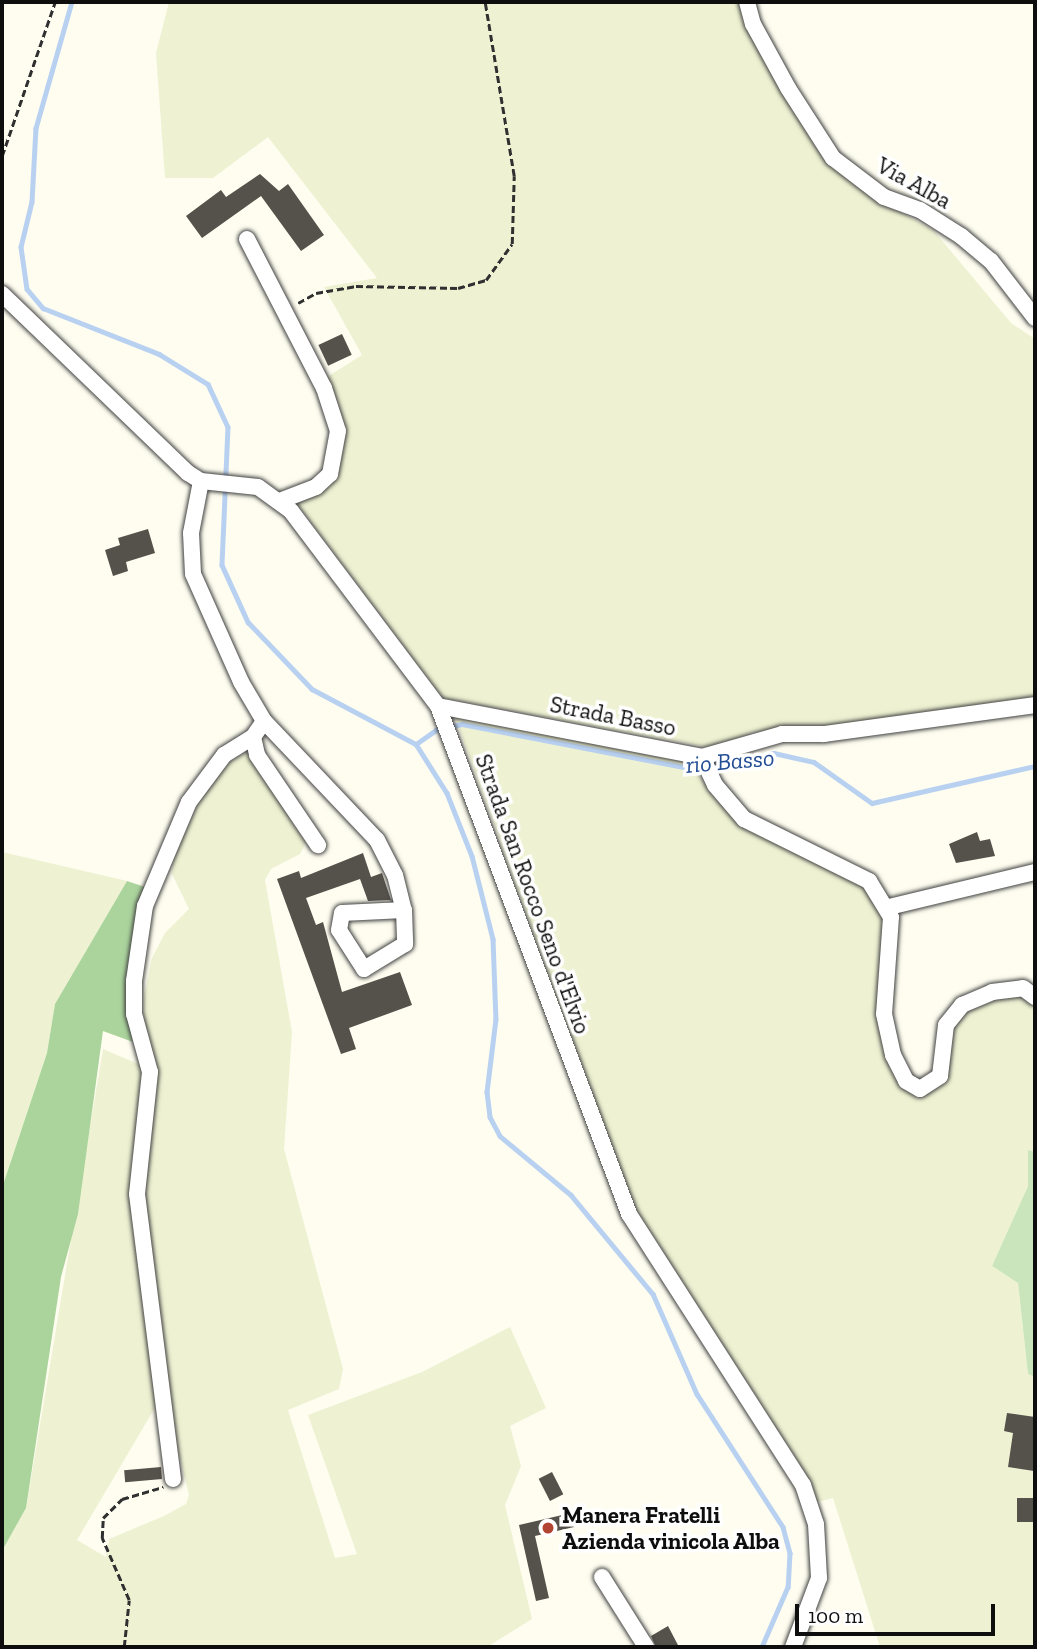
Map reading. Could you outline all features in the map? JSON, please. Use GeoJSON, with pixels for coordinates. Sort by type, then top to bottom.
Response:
{"type":"FeatureCollection","features":[{"type":"Feature","properties":{"kind":"street","name":"Via Alba"},"geometry":{"type":"LineString","coordinates":[[747,2],[776,66],[833,158],[884,197],[920,210],[961,236],[991,261],[1035,318]]}},
{"type":"Feature","properties":{"kind":"street"},"geometry":{"type":"LineString","coordinates":[[2,294],[161,452],[206,481],[248,484],[276,498],[316,487],[330,474],[338,431],[324,388],[282,312],[247,239]]}},
{"type":"Feature","properties":{"kind":"street"},"geometry":{"type":"LineString","coordinates":[[206,481],[191,533],[193,574],[207,612],[264,721],[377,840],[395,875],[404,910],[405,944],[364,969],[339,930],[342,913],[404,910]]}},
{"type":"Feature","properties":{"kind":"street","name":"Strada San Rocco Seno d'Elvio"},"geometry":{"type":"LineString","coordinates":[[276,498],[441,712],[629,1214],[803,1485],[816,1524],[819,1578],[793,1647]]}},
{"type":"Feature","properties":{"kind":"street"},"geometry":{"type":"LineString","coordinates":[[1035,705],[824,734],[782,734],[705,765],[744,819],[869,881],[889,907],[884,1014],[906,1081],[920,1089],[940,1076],[946,1025],[962,1005],[992,992],[1023,988],[1035,997]]}},
{"type":"Feature","properties":{"kind":"street","name":"Strada Basso"},"geometry":{"type":"LineString","coordinates":[[441,712],[705,765]]}},
{"type":"Feature","properties":{"kind":"street"},"geometry":{"type":"LineString","coordinates":[[173,1479],[137,1194],[150,1072],[134,1014],[135,981],[145,906],[188,803],[224,755],[253,737],[264,721]]}},
{"type":"Feature","properties":{"kind":"street"},"geometry":{"type":"LineString","coordinates":[[253,737],[257,755],[318,845]]}},
{"type":"Feature","properties":{"kind":"street"},"geometry":{"type":"LineString","coordinates":[[889,907],[1035,872]]}},
{"type":"Feature","properties":{"kind":"street"},"geometry":{"type":"LineString","coordinates":[[602,1577],[646,1647]]}},
{"type":"Feature","properties":{"kind":"path"},"geometry":{"type":"LineString","coordinates":[[2,156],[55,2]]}},
{"type":"Feature","properties":{"kind":"path"},"geometry":{"type":"LineString","coordinates":[[282,312],[316,293],[356,286],[458,288],[486,280],[512,244],[514,176],[485,2]]}},
{"type":"Feature","properties":{"kind":"path"},"geometry":{"type":"LineString","coordinates":[[124,1647],[129,1600],[102,1538],[103,1518],[109,1506],[173,1479]]}},
{"type":"Feature","properties":{"kind":"green space"},"geometry":{"type":"Polygon","coordinates":[[[169,2],[741,2],[772,66],[867,193],[934,231],[1011,323],[1035,339],[1035,698],[832,727],[753,732],[714,748],[443,698],[294,500],[337,477],[344,429],[327,377],[362,355],[324,287],[377,278],[268,137],[213,178],[165,178],[156,53],[169,2]]]}},
{"type":"Feature","properties":{"kind":"green space"},"geometry":{"type":"Polygon","coordinates":[[[455,717],[686,762],[715,794],[857,878],[885,913],[878,993],[899,1084],[913,1094],[941,1085],[950,1032],[960,1014],[1016,993],[1035,1002],[1035,1152],[1029,1150],[1028,1186],[992,1266],[1018,1283],[1028,1374],[1035,1377],[1035,1647],[880,1647],[833,1498],[817,1502],[793,1454],[634,1206],[455,717]]]}},
{"type":"Feature","properties":{"kind":"green space"},"geometry":{"type":"Polygon","coordinates":[[[247,752],[306,842],[300,854],[271,869],[265,880],[292,1032],[284,1149],[343,1369],[339,1389],[288,1410],[335,1558],[357,1554],[308,1415],[422,1372],[510,1327],[546,1408],[510,1426],[521,1466],[505,1505],[532,1619],[487,1647],[2,1647],[2,1551],[26,1508],[103,1049],[143,1066],[146,1074],[132,1193],[156,1406],[77,1540],[106,1557],[109,1539],[186,1504],[189,1495],[168,1409],[142,1186],[156,1074],[144,1027],[144,996],[152,958],[165,933],[189,909],[172,874],[173,858],[202,795],[227,764],[247,752]]]}},
{"type":"Feature","properties":{"kind":"green space"},"geometry":{"type":"Polygon","coordinates":[[[2,852],[127,881],[55,1004],[47,1053],[2,1188],[2,852]]]}},
{"type":"Feature","properties":{"kind":"green space"},"geometry":{"type":"Polygon","coordinates":[[[127,881],[145,887],[128,1009],[133,1042],[103,1031],[78,1214],[61,1277],[26,1508],[2,1551],[2,1188],[47,1053],[55,1004],[127,881]]]}},
{"type":"Feature","properties":{"kind":"green space"},"geometry":{"type":"Polygon","coordinates":[[[1028,1150],[1035,1152],[1035,1377],[1028,1374],[1018,1283],[992,1266],[1028,1186],[1028,1150]]]}},
{"type":"Feature","properties":{"kind":"building"},"geometry":{"type":"Polygon","coordinates":[[[260,174],[279,191],[288,184],[324,235],[301,251],[261,196],[202,238],[186,216],[221,190],[226,197],[260,174]]]}},
{"type":"Feature","properties":{"kind":"building"},"geometry":{"type":"Polygon","coordinates":[[[342,334],[352,355],[328,366],[318,345],[342,334]]]}},
{"type":"Feature","properties":{"kind":"building"},"geometry":{"type":"Polygon","coordinates":[[[148,529],[155,553],[126,562],[128,571],[113,576],[105,550],[120,545],[118,538],[148,529]]]}},
{"type":"Feature","properties":{"kind":"building"},"geometry":{"type":"Polygon","coordinates":[[[977,832],[980,841],[990,839],[995,856],[956,863],[949,844],[977,832]]]}},
{"type":"Feature","properties":{"kind":"building"},"geometry":{"type":"Polygon","coordinates":[[[363,853],[371,877],[382,873],[391,900],[368,901],[360,879],[306,898],[316,925],[323,922],[342,992],[400,972],[412,1005],[349,1028],[356,1049],[341,1054],[277,879],[299,871],[301,878],[363,853]]]}},
{"type":"Feature","properties":{"kind":"building"},"geometry":{"type":"Polygon","coordinates":[[[1007,1413],[1035,1417],[1034,1471],[1008,1467],[1013,1433],[1004,1431],[1007,1413]]]}},
{"type":"Feature","properties":{"kind":"building"},"geometry":{"type":"Polygon","coordinates":[[[161,1467],[162,1479],[125,1482],[124,1470],[161,1467]]]}},
{"type":"Feature","properties":{"kind":"building"},"geometry":{"type":"Polygon","coordinates":[[[552,1472],[563,1494],[550,1501],[539,1479],[552,1472]]]}},
{"type":"Feature","properties":{"kind":"building"},"geometry":{"type":"Polygon","coordinates":[[[1017,1498],[1035,1498],[1035,1522],[1017,1522],[1017,1498]]]}},
{"type":"Feature","properties":{"kind":"building"},"geometry":{"type":"Polygon","coordinates":[[[571,1513],[574,1527],[535,1536],[549,1598],[536,1601],[519,1525],[571,1513]]]}},
{"type":"Feature","properties":{"kind":"building"},"geometry":{"type":"Polygon","coordinates":[[[668,1626],[679,1647],[656,1647],[651,1636],[668,1626]]]}},
{"type":"Feature","properties":{"kind":"waterway"},"geometry":{"type":"LineString","coordinates":[[72,2],[36,128],[32,202],[21,247],[27,289],[43,308],[159,354],[208,384],[228,427],[222,565],[248,622],[312,689],[416,744],[447,793],[472,856],[493,939],[496,1019],[487,1092],[490,1117],[500,1136],[571,1195],[653,1294],[697,1394],[783,1527],[790,1553],[788,1587],[762,1647]]}},
{"type":"Feature","properties":{"kind":"waterway","name":"rio Basso"},"geometry":{"type":"LineString","coordinates":[[416,744],[436,730],[462,724],[689,768],[774,753],[814,762],[872,803],[1035,766]]}},
{"type":"Feature","properties":{"kind":"place","name":"Manera Fratelli Azienda vinicola Alba"},"geometry":{"type":"Point","coordinates":[548,1528]}}]}
